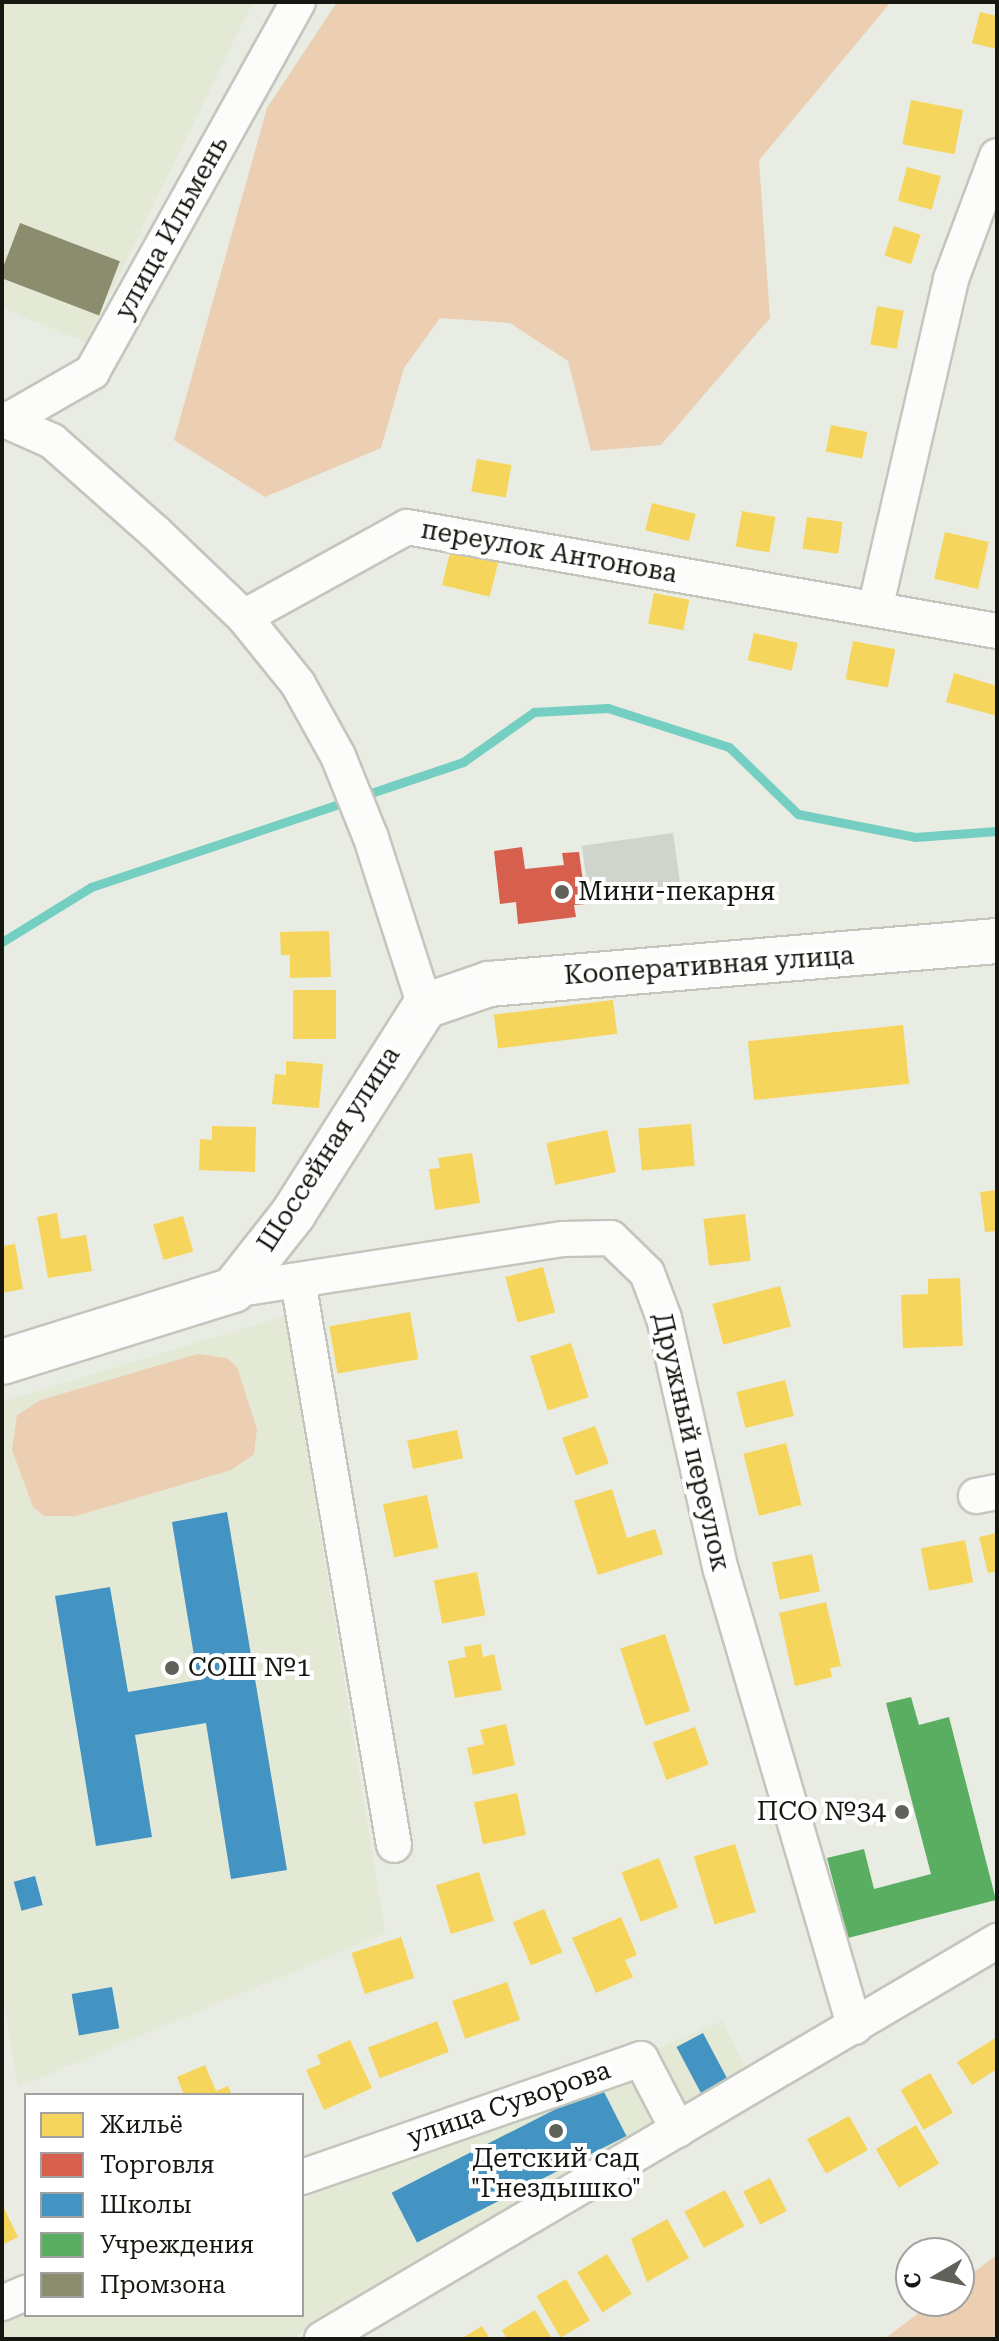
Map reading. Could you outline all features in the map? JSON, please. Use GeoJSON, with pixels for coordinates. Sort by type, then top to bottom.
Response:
{"type":"FeatureCollection","features":[{"type":"Feature","properties":{"kind":"street","name":"улица Ильмень"},"geometry":{"type":"LineString","coordinates":[[6,419],[92,372],[298,2]]}},
{"type":"Feature","properties":{"kind":"street"},"geometry":{"type":"LineString","coordinates":[[875,609],[951,279],[997,156]]}},
{"type":"Feature","properties":{"kind":"street","name":"улица Ильмень"},"geometry":{"type":"LineString","coordinates":[[6,419],[52,441],[244,617],[298,684],[338,756],[371,838],[425,1006]]}},
{"type":"Feature","properties":{"kind":"street","name":"переулок Антонова"},"geometry":{"type":"LineString","coordinates":[[244,617],[407,527],[997,631]]}},
{"type":"Feature","properties":{"kind":"street","name":"Кооперативная улица"},"geometry":{"type":"LineString","coordinates":[[425,1006],[489,984],[997,941]]}},
{"type":"Feature","properties":{"kind":"street","name":"Шоссейная улица"},"geometry":{"type":"LineString","coordinates":[[233,1290],[293,1214],[425,1006]]}},
{"type":"Feature","properties":{"kind":"street","name":"Дружный переулок"},"geometry":{"type":"LineString","coordinates":[[233,1290],[563,1239],[611,1238],[647,1273],[664,1318],[721,1570],[855,2027]]}},
{"type":"Feature","properties":{"kind":"street","name":"Шоссейная улица"},"geometry":{"type":"LineString","coordinates":[[298,1281],[394,1845]]}},
{"type":"Feature","properties":{"kind":"street"},"geometry":{"type":"LineString","coordinates":[[2,1362],[233,1290]]}},
{"type":"Feature","properties":{"kind":"street"},"geometry":{"type":"LineString","coordinates":[[322,2339],[997,1941]]}},
{"type":"Feature","properties":{"kind":"street","name":"улица Суворова"},"geometry":{"type":"LineString","coordinates":[[304,2176],[641,2059],[678,2130]]}},
{"type":"Feature","properties":{"kind":"street"},"geometry":{"type":"LineString","coordinates":[[2,2303],[24,2294]]}},
{"type":"Feature","properties":{"kind":"shaded area"},"geometry":{"type":"Polygon","coordinates":[[[2,2],[253,2],[86,342],[2,308],[2,2]]]}},
{"type":"Feature","properties":{"kind":"shaded area"},"geometry":{"type":"Polygon","coordinates":[[[337,2],[891,2],[759,160],[770,318],[661,445],[591,451],[568,361],[510,323],[440,318],[404,368],[381,448],[265,497],[174,440],[267,108],[337,2]]]}},
{"type":"Feature","properties":{"kind":"shaded area","name":"СОШ №1"},"geometry":{"type":"Polygon","coordinates":[[[285,1316],[385,1933],[18,2087],[2,1993],[2,1402],[285,1316]]]}},
{"type":"Feature","properties":{"kind":"shaded area"},"geometry":{"type":"Polygon","coordinates":[[[197,1354],[227,1358],[237,1367],[257,1429],[254,1454],[231,1470],[76,1516],[44,1516],[33,1507],[12,1450],[17,1415],[41,1400],[197,1354]]]}},
{"type":"Feature","properties":{"kind":"shaded area","name":"Детский сад \"Гнездышко\""},"geometry":{"type":"Polygon","coordinates":[[[722,2021],[749,2074],[291,2339],[2,2339],[2,2324],[24,2315],[304,2317],[304,2198],[722,2021]]]}},
{"type":"Feature","properties":{"kind":"shaded area"},"geometry":{"type":"Polygon","coordinates":[[[997,2255],[997,2339],[884,2339],[914,2317],[975,2317],[975,2271],[997,2255]]]}},
{"type":"Feature","properties":{"kind":"building: Жильё"},"geometry":{"type":"Polygon","coordinates":[[[980,12],[997,16],[997,49],[972,43],[980,12]]]}},
{"type":"Feature","properties":{"kind":"building: Жильё"},"geometry":{"type":"Polygon","coordinates":[[[911,100],[963,110],[954,154],[902,144],[911,100]]]}},
{"type":"Feature","properties":{"kind":"building: Жильё"},"geometry":{"type":"Polygon","coordinates":[[[907,167],[941,176],[932,210],[898,201],[907,167]]]}},
{"type":"Feature","properties":{"kind":"building: Жильё"},"geometry":{"type":"Polygon","coordinates":[[[894,226],[921,235],[911,264],[884,255],[894,226]]]}},
{"type":"Feature","properties":{"kind":"building: Жильё"},"geometry":{"type":"Polygon","coordinates":[[[877,306],[904,311],[897,349],[870,344],[877,306]]]}},
{"type":"Feature","properties":{"kind":"building: Жильё"},"geometry":{"type":"Polygon","coordinates":[[[831,425],[867,432],[862,459],[826,452],[831,425]]]}},
{"type":"Feature","properties":{"kind":"building: Жильё"},"geometry":{"type":"Polygon","coordinates":[[[477,459],[511,465],[506,498],[471,491],[477,459]]]}},
{"type":"Feature","properties":{"kind":"building: Жильё"},"geometry":{"type":"Polygon","coordinates":[[[652,503],[696,514],[689,541],[645,530],[652,503]]]}},
{"type":"Feature","properties":{"kind":"building: Жильё"},"geometry":{"type":"Polygon","coordinates":[[[742,511],[775,517],[769,552],[736,546],[742,511]]]}},
{"type":"Feature","properties":{"kind":"building: Жильё"},"geometry":{"type":"Polygon","coordinates":[[[807,517],[843,522],[838,554],[803,549],[807,517]]]}},
{"type":"Feature","properties":{"kind":"building: Жильё"},"geometry":{"type":"Polygon","coordinates":[[[945,532],[989,542],[978,589],[934,579],[945,532]]]}},
{"type":"Feature","properties":{"kind":"building: Жильё"},"geometry":{"type":"Polygon","coordinates":[[[451,549],[499,561],[490,597],[442,585],[451,549]]]}},
{"type":"Feature","properties":{"kind":"building: Жильё"},"geometry":{"type":"Polygon","coordinates":[[[654,593],[689,600],[683,630],[648,623],[654,593]]]}},
{"type":"Feature","properties":{"kind":"building: Жильё"},"geometry":{"type":"Polygon","coordinates":[[[754,633],[798,643],[792,670],[748,660],[754,633]]]}},
{"type":"Feature","properties":{"kind":"building: Жильё"},"geometry":{"type":"Polygon","coordinates":[[[853,641],[895,649],[888,687],[846,679],[853,641]]]}},
{"type":"Feature","properties":{"kind":"building: Жильё"},"geometry":{"type":"Polygon","coordinates":[[[954,673],[997,686],[997,716],[946,702],[954,673]]]}},
{"type":"Feature","properties":{"kind":"building: Жильё"},"geometry":{"type":"Polygon","coordinates":[[[329,931],[331,977],[290,978],[290,955],[281,955],[280,932],[329,931]]]}},
{"type":"Feature","properties":{"kind":"building: Жильё"},"geometry":{"type":"Polygon","coordinates":[[[293,990],[336,990],[336,1039],[293,1039],[293,990]]]}},
{"type":"Feature","properties":{"kind":"building: Жильё"},"geometry":{"type":"Polygon","coordinates":[[[613,1000],[617,1034],[498,1048],[494,1015],[613,1000]]]}},
{"type":"Feature","properties":{"kind":"building: Жильё"},"geometry":{"type":"Polygon","coordinates":[[[903,1025],[909,1084],[754,1100],[748,1041],[903,1025]]]}},
{"type":"Feature","properties":{"kind":"building: Жильё"},"geometry":{"type":"Polygon","coordinates":[[[286,1061],[323,1064],[319,1108],[272,1104],[275,1074],[286,1075],[286,1061]]]}},
{"type":"Feature","properties":{"kind":"building: Жильё"},"geometry":{"type":"Polygon","coordinates":[[[691,1124],[695,1166],[642,1170],[638,1129],[691,1124]]]}},
{"type":"Feature","properties":{"kind":"building: Жильё"},"geometry":{"type":"Polygon","coordinates":[[[212,1126],[256,1127],[255,1172],[199,1170],[200,1139],[212,1140],[212,1126]]]}},
{"type":"Feature","properties":{"kind":"building: Жильё"},"geometry":{"type":"Polygon","coordinates":[[[607,1130],[616,1172],[555,1185],[546,1143],[607,1130]]]}},
{"type":"Feature","properties":{"kind":"building: Жильё"},"geometry":{"type":"Polygon","coordinates":[[[472,1153],[480,1203],[435,1210],[429,1169],[440,1168],[438,1158],[472,1153]]]}},
{"type":"Feature","properties":{"kind":"building: Жильё"},"geometry":{"type":"Polygon","coordinates":[[[997,1190],[997,1231],[985,1232],[980,1192],[997,1190]]]}},
{"type":"Feature","properties":{"kind":"building: Жильё"},"geometry":{"type":"Polygon","coordinates":[[[57,1213],[61,1239],[86,1235],[92,1271],[48,1278],[37,1217],[57,1213]]]}},
{"type":"Feature","properties":{"kind":"building: Жильё"},"geometry":{"type":"Polygon","coordinates":[[[745,1214],[751,1261],[709,1266],[703,1219],[745,1214]]]}},
{"type":"Feature","properties":{"kind":"building: Жильё"},"geometry":{"type":"Polygon","coordinates":[[[183,1216],[193,1252],[163,1260],[153,1225],[183,1216]]]}},
{"type":"Feature","properties":{"kind":"building: Жильё"},"geometry":{"type":"Polygon","coordinates":[[[15,1244],[23,1289],[2,1293],[2,1246],[15,1244]]]}},
{"type":"Feature","properties":{"kind":"building: Жильё"},"geometry":{"type":"Polygon","coordinates":[[[543,1267],[555,1312],[517,1322],[505,1277],[543,1267]]]}},
{"type":"Feature","properties":{"kind":"building: Жильё"},"geometry":{"type":"Polygon","coordinates":[[[960,1278],[963,1346],[903,1348],[901,1295],[928,1294],[928,1279],[960,1278]]]}},
{"type":"Feature","properties":{"kind":"building: Жильё"},"geometry":{"type":"Polygon","coordinates":[[[780,1286],[791,1327],[723,1345],[712,1304],[780,1286]]]}},
{"type":"Feature","properties":{"kind":"building: Жильё"},"geometry":{"type":"Polygon","coordinates":[[[410,1312],[418,1359],[338,1374],[329,1326],[410,1312]]]}},
{"type":"Feature","properties":{"kind":"building: Жильё"},"geometry":{"type":"Polygon","coordinates":[[[571,1343],[589,1397],[548,1410],[530,1356],[571,1343]]]}},
{"type":"Feature","properties":{"kind":"building: Жильё"},"geometry":{"type":"Polygon","coordinates":[[[785,1380],[794,1416],[745,1428],[736,1392],[785,1380]]]}},
{"type":"Feature","properties":{"kind":"building: Жильё"},"geometry":{"type":"Polygon","coordinates":[[[595,1426],[609,1464],[576,1476],[562,1438],[595,1426]]]}},
{"type":"Feature","properties":{"kind":"building: Жильё"},"geometry":{"type":"Polygon","coordinates":[[[457,1430],[463,1458],[413,1469],[407,1441],[457,1430]]]}},
{"type":"Feature","properties":{"kind":"building: Жильё"},"geometry":{"type":"Polygon","coordinates":[[[786,1443],[801,1505],[759,1516],[743,1454],[786,1443]]]}},
{"type":"Feature","properties":{"kind":"building: Жильё"},"geometry":{"type":"Polygon","coordinates":[[[612,1489],[627,1538],[655,1529],[663,1554],[598,1575],[574,1501],[612,1489]]]}},
{"type":"Feature","properties":{"kind":"building: Жильё"},"geometry":{"type":"Polygon","coordinates":[[[427,1495],[438,1548],[394,1557],[383,1504],[427,1495]]]}},
{"type":"Feature","properties":{"kind":"building: Жильё"},"geometry":{"type":"Polygon","coordinates":[[[997,1533],[997,1571],[988,1573],[979,1537],[997,1533]]]}},
{"type":"Feature","properties":{"kind":"building: Жильё"},"geometry":{"type":"Polygon","coordinates":[[[965,1540],[973,1582],[929,1591],[921,1549],[965,1540]]]}},
{"type":"Feature","properties":{"kind":"building: Жильё"},"geometry":{"type":"Polygon","coordinates":[[[812,1554],[820,1591],[780,1600],[772,1563],[812,1554]]]}},
{"type":"Feature","properties":{"kind":"building: Жильё"},"geometry":{"type":"Polygon","coordinates":[[[477,1572],[485,1615],[442,1624],[434,1580],[477,1572]]]}},
{"type":"Feature","properties":{"kind":"building: Жильё"},"geometry":{"type":"Polygon","coordinates":[[[826,1602],[841,1666],[830,1668],[832,1677],[795,1686],[779,1613],[826,1602]]]}},
{"type":"Feature","properties":{"kind":"building: Жильё"},"geometry":{"type":"Polygon","coordinates":[[[665,1634],[690,1711],[645,1726],[620,1649],[665,1634]]]}},
{"type":"Feature","properties":{"kind":"building: Жильё"},"geometry":{"type":"Polygon","coordinates":[[[481,1644],[483,1657],[494,1654],[502,1690],[455,1698],[448,1661],[466,1657],[464,1647],[481,1644]]]}},
{"type":"Feature","properties":{"kind":"building: Жильё"},"geometry":{"type":"Polygon","coordinates":[[[506,1724],[515,1765],[473,1775],[467,1748],[484,1744],[480,1730],[506,1724]]]}},
{"type":"Feature","properties":{"kind":"building: Жильё"},"geometry":{"type":"Polygon","coordinates":[[[695,1727],[709,1765],[666,1780],[653,1742],[695,1727]]]}},
{"type":"Feature","properties":{"kind":"building: Жильё"},"geometry":{"type":"Polygon","coordinates":[[[517,1793],[526,1835],[483,1844],[474,1802],[517,1793]]]}},
{"type":"Feature","properties":{"kind":"building: Жильё"},"geometry":{"type":"Polygon","coordinates":[[[735,1844],[756,1912],[715,1924],[694,1857],[735,1844]]]}},
{"type":"Feature","properties":{"kind":"building: Жильё"},"geometry":{"type":"Polygon","coordinates":[[[659,1858],[678,1907],[641,1922],[622,1872],[659,1858]]]}},
{"type":"Feature","properties":{"kind":"building: Жильё"},"geometry":{"type":"Polygon","coordinates":[[[479,1872],[494,1921],[451,1934],[436,1885],[479,1872]]]}},
{"type":"Feature","properties":{"kind":"building: Жильё"},"geometry":{"type":"Polygon","coordinates":[[[544,1909],[562,1952],[531,1966],[513,1922],[544,1909]]]}},
{"type":"Feature","properties":{"kind":"building: Жильё"},"geometry":{"type":"Polygon","coordinates":[[[621,1917],[637,1955],[625,1960],[633,1977],[596,1993],[572,1938],[621,1917]]]}},
{"type":"Feature","properties":{"kind":"building: Жильё"},"geometry":{"type":"Polygon","coordinates":[[[401,1937],[414,1978],[365,1994],[352,1953],[401,1937]]]}},
{"type":"Feature","properties":{"kind":"building: Жильё"},"geometry":{"type":"Polygon","coordinates":[[[507,1982],[520,2020],[465,2039],[452,2001],[507,1982]]]}},
{"type":"Feature","properties":{"kind":"building: Жильё"},"geometry":{"type":"Polygon","coordinates":[[[437,2021],[449,2052],[380,2078],[368,2048],[437,2021]]]}},
{"type":"Feature","properties":{"kind":"building: Жильё"},"geometry":{"type":"Polygon","coordinates":[[[997,2037],[997,2069],[972,2085],[957,2062],[997,2037]]]}},
{"type":"Feature","properties":{"kind":"building: Жильё"},"geometry":{"type":"Polygon","coordinates":[[[350,2040],[372,2088],[324,2110],[306,2070],[321,2064],[317,2055],[350,2040]]]}},
{"type":"Feature","properties":{"kind":"building: Жильё"},"geometry":{"type":"Polygon","coordinates":[[[205,2065],[216,2091],[228,2086],[231,2093],[183,2093],[177,2077],[205,2065]]]}},
{"type":"Feature","properties":{"kind":"building: Жильё"},"geometry":{"type":"Polygon","coordinates":[[[930,2073],[953,2113],[924,2130],[901,2090],[930,2073]]]}},
{"type":"Feature","properties":{"kind":"building: Жильё"},"geometry":{"type":"Polygon","coordinates":[[[849,2116],[868,2150],[826,2173],[807,2139],[849,2116]]]}},
{"type":"Feature","properties":{"kind":"building: Жильё"},"geometry":{"type":"Polygon","coordinates":[[[916,2125],[939,2164],[899,2188],[876,2149],[916,2125]]]}},
{"type":"Feature","properties":{"kind":"building: Жильё"},"geometry":{"type":"Polygon","coordinates":[[[770,2178],[787,2211],[760,2225],[743,2192],[770,2178]]]}},
{"type":"Feature","properties":{"kind":"building: Жильё"},"geometry":{"type":"Polygon","coordinates":[[[725,2190],[744,2226],[704,2248],[684,2212],[725,2190]]]}},
{"type":"Feature","properties":{"kind":"building: Жильё"},"geometry":{"type":"Polygon","coordinates":[[[2,2204],[18,2237],[2,2245],[2,2204]]]}},
{"type":"Feature","properties":{"kind":"building: Жильё"},"geometry":{"type":"Polygon","coordinates":[[[667,2219],[689,2258],[647,2282],[631,2239],[667,2219]]]}},
{"type":"Feature","properties":{"kind":"building: Жильё"},"geometry":{"type":"Polygon","coordinates":[[[607,2254],[632,2294],[602,2312],[577,2273],[607,2254]]]}},
{"type":"Feature","properties":{"kind":"building: Жильё"},"geometry":{"type":"Polygon","coordinates":[[[566,2279],[590,2321],[561,2338],[537,2296],[566,2279]]]}},
{"type":"Feature","properties":{"kind":"building: Жильё"},"geometry":{"type":"Polygon","coordinates":[[[535,2310],[552,2339],[507,2339],[502,2330],[535,2310]]]}},
{"type":"Feature","properties":{"kind":"building: Жильё"},"geometry":{"type":"Polygon","coordinates":[[[482,2326],[490,2339],[461,2339],[482,2326]]]}},
{"type":"Feature","properties":{"kind":"building: Торговля"},"geometry":{"type":"Polygon","coordinates":[[[522,847],[525,869],[564,865],[562,853],[579,852],[586,904],[574,905],[576,917],[518,924],[516,902],[500,904],[494,851],[522,847]]]}},
{"type":"Feature","properties":{"kind":"building: Школы"},"geometry":{"type":"Polygon","coordinates":[[[227,1512],[287,1870],[231,1879],[206,1723],[135,1735],[152,1837],[96,1846],[55,1596],[110,1587],[128,1692],[198,1680],[172,1522],[227,1512]]]}},
{"type":"Feature","properties":{"kind":"building: Школы"},"geometry":{"type":"Polygon","coordinates":[[[35,1876],[43,1905],[22,1911],[14,1882],[35,1876]]]}},
{"type":"Feature","properties":{"kind":"building: Школы"},"geometry":{"type":"Polygon","coordinates":[[[112,1987],[119,2028],[79,2035],[72,1994],[112,1987]]]}},
{"type":"Feature","properties":{"kind":"building: Школы"},"geometry":{"type":"Polygon","coordinates":[[[703,2033],[728,2081],[702,2095],[677,2047],[703,2033]]]}},
{"type":"Feature","properties":{"kind":"building: Школы"},"geometry":{"type":"Polygon","coordinates":[[[601,2086],[626,2136],[417,2243],[392,2193],[601,2086]]]}},
{"type":"Feature","properties":{"kind":"building: Учреждения"},"geometry":{"type":"Polygon","coordinates":[[[911,1697],[919,1725],[949,1717],[996,1900],[848,1938],[827,1858],[864,1849],[874,1889],[931,1874],[886,1703],[911,1697]]]}},
{"type":"Feature","properties":{"kind":"building: Промзона"},"geometry":{"type":"Polygon","coordinates":[[[20,223],[120,261],[99,315],[2,278],[2,270],[20,223]]]}},
{"type":"Feature","properties":{"kind":"building: Прочее"},"geometry":{"type":"Polygon","coordinates":[[[673,833],[680,884],[589,897],[582,846],[673,833]]]}},
{"type":"Feature","properties":{"kind":"waterway"},"geometry":{"type":"LineString","coordinates":[[362,796],[463,762],[534,712],[608,708],[729,747],[798,814],[915,837],[997,831]]}},
{"type":"Feature","properties":{"kind":"waterway"},"geometry":{"type":"LineString","coordinates":[[2,942],[91,887],[348,801]]}},
{"type":"Feature","properties":{"kind":"place","name":"Мини-пекарня"},"geometry":{"type":"Point","coordinates":[562,892]}},
{"type":"Feature","properties":{"kind":"place","name":"СОШ №1"},"geometry":{"type":"Point","coordinates":[172,1668]}},
{"type":"Feature","properties":{"kind":"place","name":"ПСО №34"},"geometry":{"type":"Point","coordinates":[902,1812]}},
{"type":"Feature","properties":{"kind":"place","name":"Детский сад \"Гнездышко\""},"geometry":{"type":"Point","coordinates":[556,2131]}}]}
